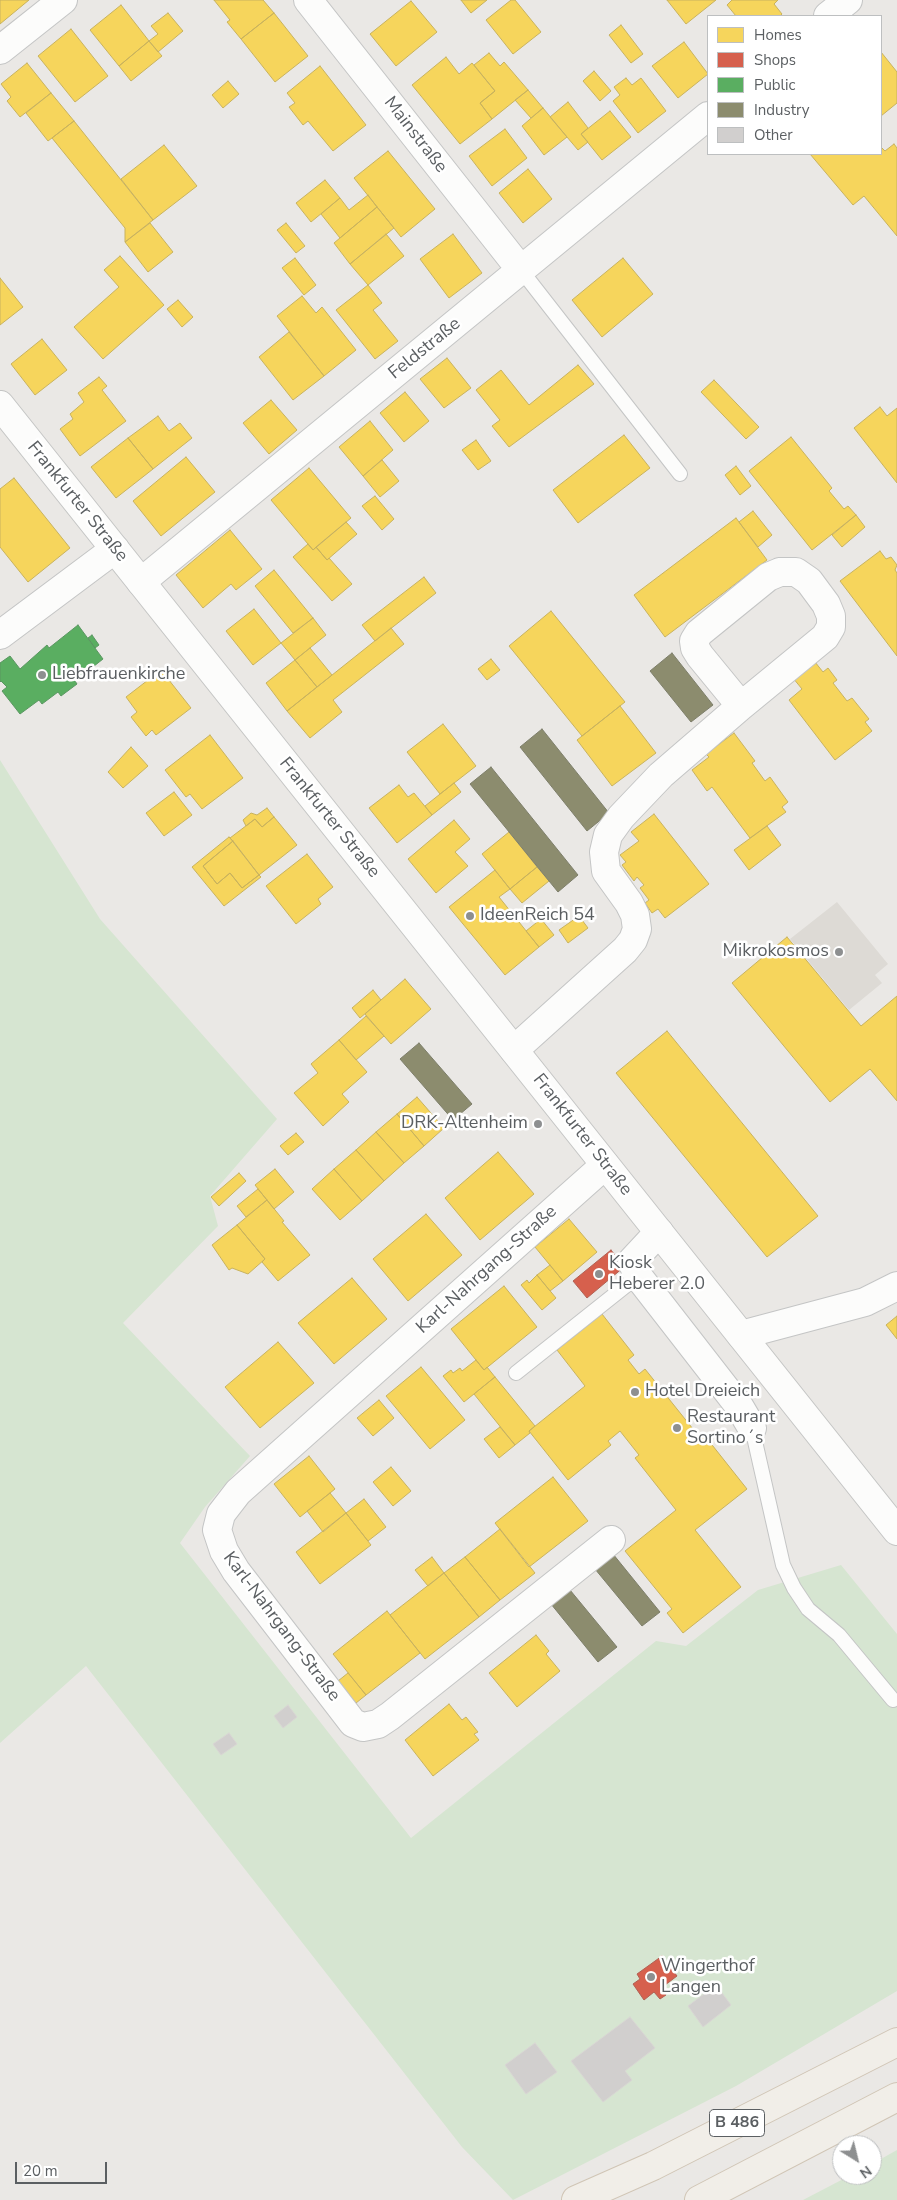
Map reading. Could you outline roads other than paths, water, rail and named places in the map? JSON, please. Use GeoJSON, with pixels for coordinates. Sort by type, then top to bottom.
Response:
{"type":"FeatureCollection","features":[{"type":"Feature","properties":{"kind":"main road","name":"B 486"},"geometry":{"type":"LineString","coordinates":[[576,2200],[653,2166],[897,2042]]}},
{"type":"Feature","properties":{"kind":"main road","name":"B 486"},"geometry":{"type":"LineString","coordinates":[[699,2200],[897,2097]]}},
{"type":"Feature","properties":{"kind":"street"},"geometry":{"type":"LineString","coordinates":[[0,50],[63,0]]}},
{"type":"Feature","properties":{"kind":"street","name":"Mainstraße"},"geometry":{"type":"LineString","coordinates":[[308,0],[521,270]]}},
{"type":"Feature","properties":{"kind":"street"},"geometry":{"type":"LineString","coordinates":[[829,15],[848,0]]}},
{"type":"Feature","properties":{"kind":"street","name":"Feldstraße"},"geometry":{"type":"LineString","coordinates":[[141,582],[707,117]]}},
{"type":"Feature","properties":{"kind":"street","name":"Frankfurter Straße"},"geometry":{"type":"LineString","coordinates":[[0,405],[895,1527]]}},
{"type":"Feature","properties":{"kind":"street"},"geometry":{"type":"LineString","coordinates":[[0,635],[115,549]]}},
{"type":"Feature","properties":{"kind":"street"},"geometry":{"type":"LineString","coordinates":[[514,1050],[625,950],[633,940],[637,929],[635,915],[630,903],[606,871],[604,852],[608,835],[621,817],[662,775],[741,706],[825,637],[831,627],[831,616],[826,604],[809,580],[796,572],[780,572],[768,577],[698,633],[694,641],[695,648],[700,656],[741,706]]}},
{"type":"Feature","properties":{"kind":"street","name":"Karl-Nahrgang-Straße"},"geometry":{"type":"LineString","coordinates":[[605,1165],[238,1492],[221,1514],[218,1530],[224,1551],[236,1571],[353,1723],[363,1727],[378,1724],[390,1716],[611,1540]]}},
{"type":"Feature","properties":{"kind":"street"},"geometry":{"type":"LineString","coordinates":[[659,1232],[632,1261],[638,1276],[739,1406],[752,1428]]}},
{"type":"Feature","properties":{"kind":"street"},"geometry":{"type":"LineString","coordinates":[[741,1335],[864,1302],[897,1286]]}},
{"type":"Feature","properties":{"kind":"lane"},"geometry":{"type":"LineString","coordinates":[[521,270],[680,474]]}},
{"type":"Feature","properties":{"kind":"lane"},"geometry":{"type":"LineString","coordinates":[[516,1373],[638,1276]]}},
{"type":"Feature","properties":{"kind":"lane"},"geometry":{"type":"LineString","coordinates":[[752,1428],[783,1565],[794,1588],[808,1608],[839,1635],[893,1700]]}},
{"type":"Feature","properties":{"kind":"place","name":"Liebfrauenkirche"},"geometry":{"type":"Point","coordinates":[42,675]}},
{"type":"Feature","properties":{"kind":"place","name":"IdeenReich 54"},"geometry":{"type":"Point","coordinates":[470,916]}},
{"type":"Feature","properties":{"kind":"place","name":"Mikrokosmos"},"geometry":{"type":"Point","coordinates":[839,952]}},
{"type":"Feature","properties":{"kind":"place","name":"DRK-Altenheim"},"geometry":{"type":"Point","coordinates":[538,1124]}},
{"type":"Feature","properties":{"kind":"place","name":"Kiosk Heberer 2.0"},"geometry":{"type":"Point","coordinates":[599,1274]}},
{"type":"Feature","properties":{"kind":"place","name":"Hotel Dreieich"},"geometry":{"type":"Point","coordinates":[635,1392]}},
{"type":"Feature","properties":{"kind":"place","name":"Restaurant Sortino´s"},"geometry":{"type":"Point","coordinates":[677,1428]}},
{"type":"Feature","properties":{"kind":"place","name":"Wingerthof Langen"},"geometry":{"type":"Point","coordinates":[651,1977]}}]}
